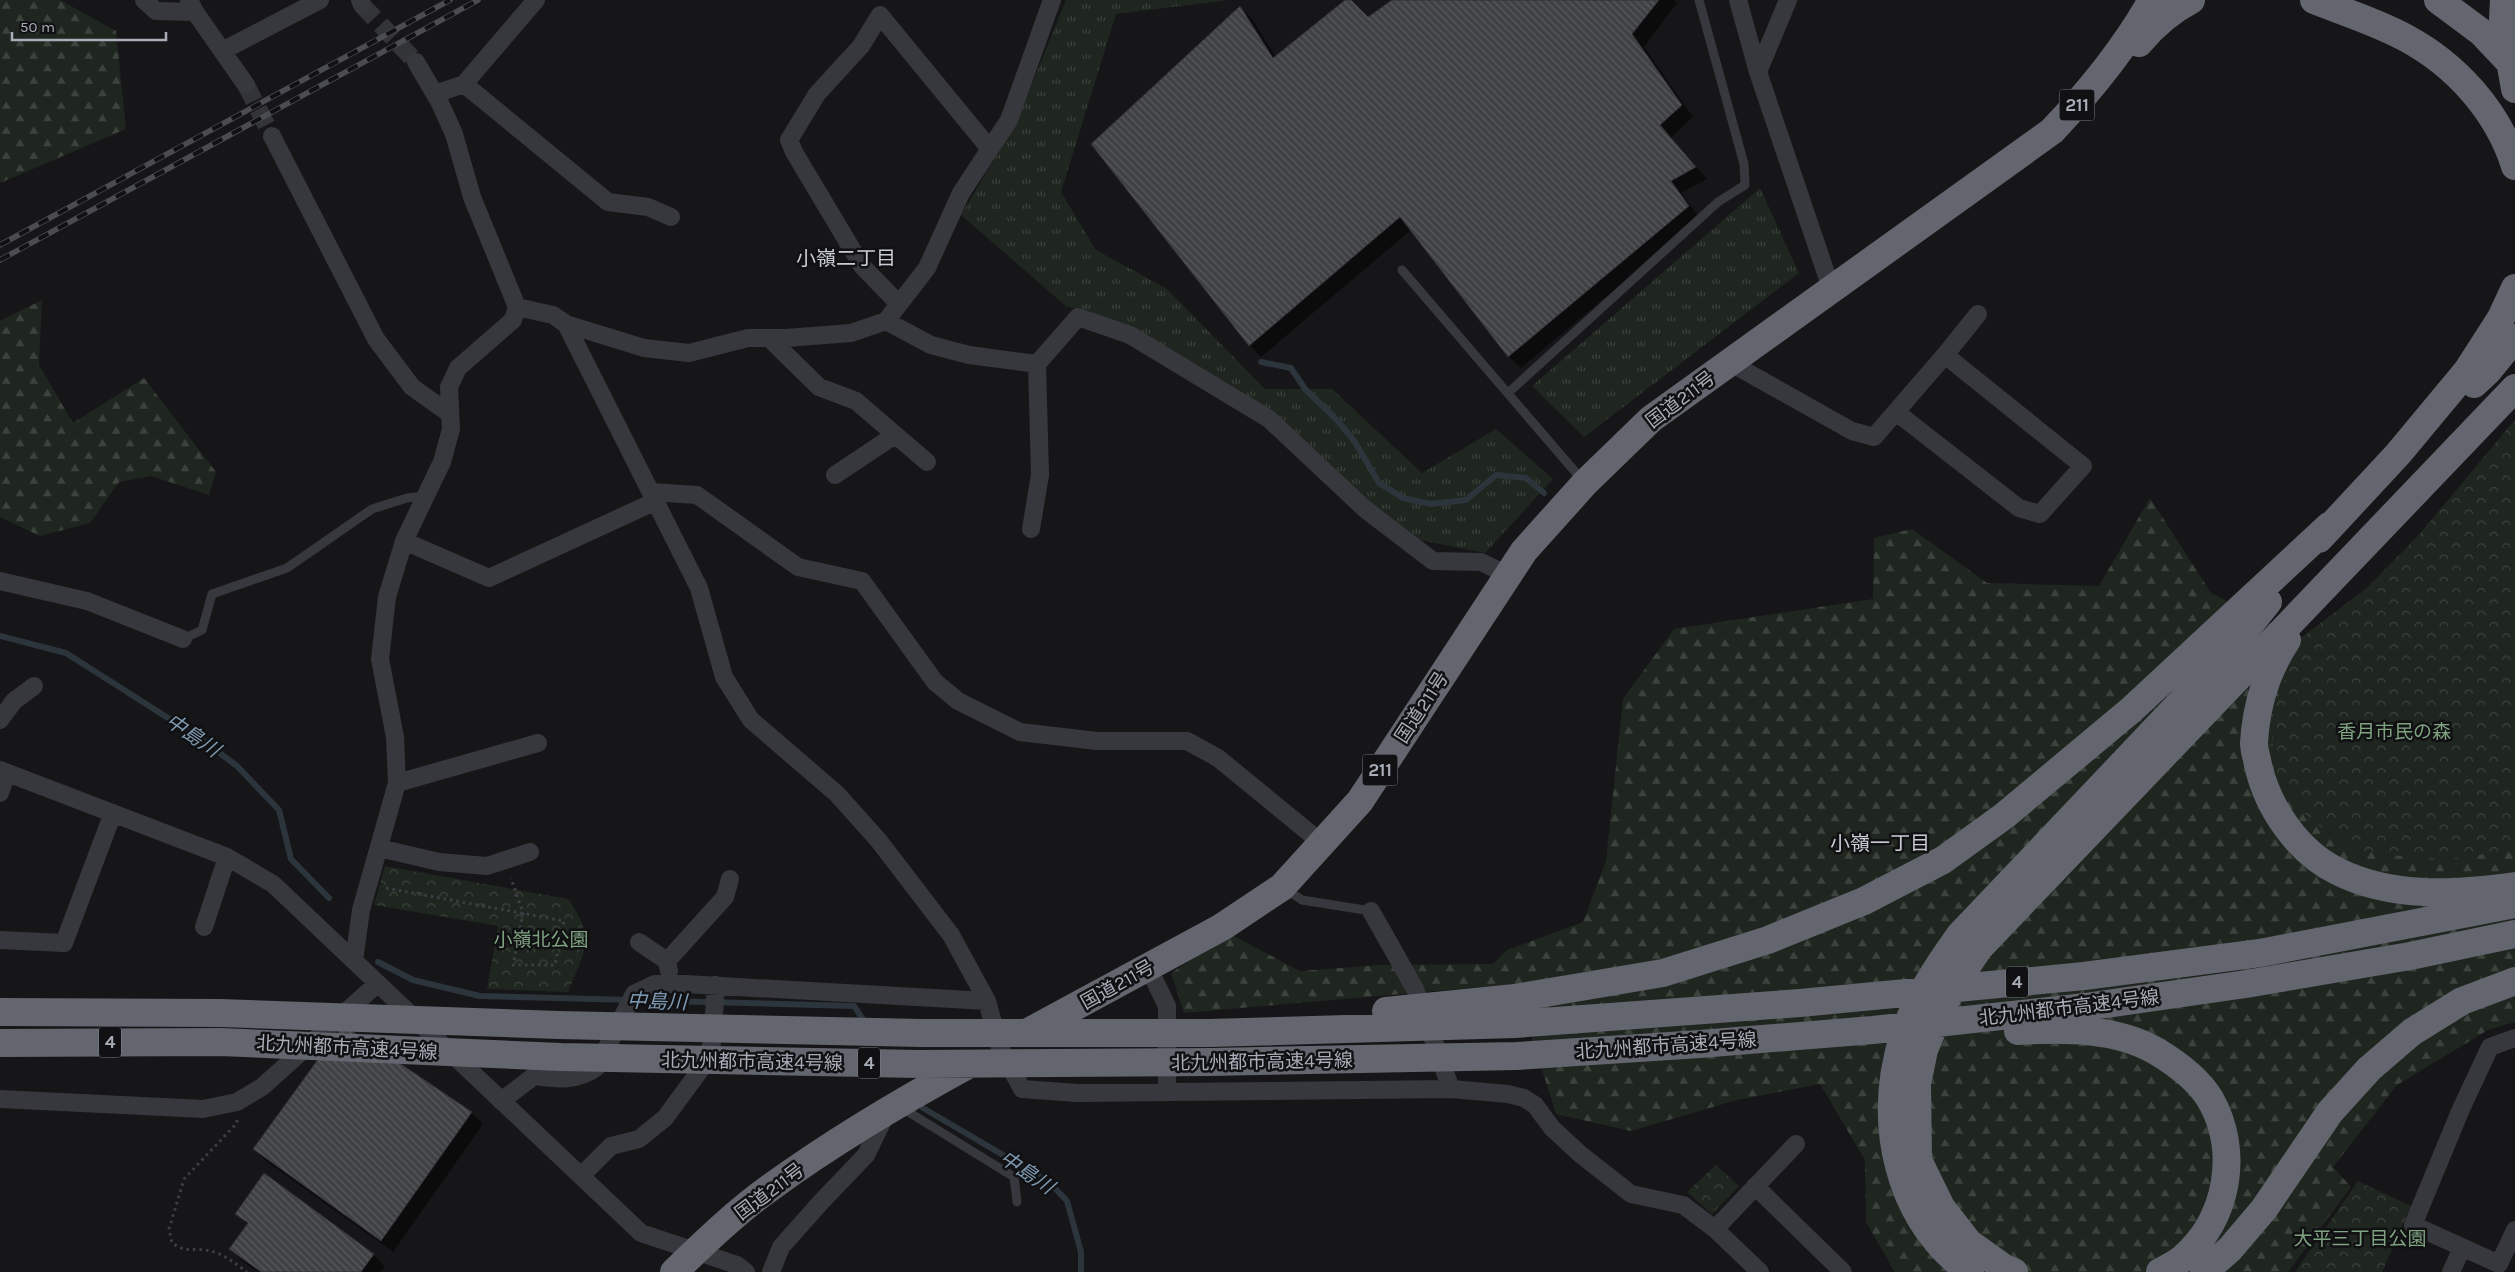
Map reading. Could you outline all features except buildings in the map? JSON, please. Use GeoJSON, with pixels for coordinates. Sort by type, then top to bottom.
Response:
{"type":"FeatureCollection","features":[{"type":"Feature","properties":{"kind":"highway","name":"国道211号"},"geometry":{"type":"LineString","coordinates":[[1978,186],[2063,98],[2099,54],[2134,0]]}},
{"type":"Feature","properties":{"kind":"highway","name":"国道211号"},"geometry":{"type":"LineString","coordinates":[[674,1272],[688,1262],[770,1187],[892,1108],[1222,927],[1282,886],[1323,844],[1360,801],[1524,551],[1585,483],[1651,419],[1831,288],[1896,245],[2052,131],[2100,77],[2135,28],[2152,0]]}},
{"type":"Feature","properties":{"kind":"highway"},"geometry":{"type":"LineString","coordinates":[[2052,131],[2088,106],[2151,28],[2174,9],[2191,0]]}},
{"type":"Feature","properties":{"kind":"highway"},"geometry":{"type":"LineString","coordinates":[[2438,0],[2481,32],[2515,68]]}},
{"type":"Feature","properties":{"kind":"highway"},"geometry":{"type":"LineString","coordinates":[[2504,0],[2503,20],[2515,89]]}},
{"type":"Feature","properties":{"kind":"highway"},"geometry":{"type":"LineString","coordinates":[[2316,2],[2405,38],[2436,57],[2461,78],[2483,105],[2500,131],[2515,166]]}},
{"type":"Feature","properties":{"kind":"highway"},"geometry":{"type":"LineString","coordinates":[[1515,1011],[1663,973],[1768,940],[1864,901],[1943,860],[2004,816],[2094,742],[2330,526],[2398,454],[2467,371],[2492,334],[2515,288]]}},
{"type":"Feature","properties":{"kind":"highway"},"geometry":{"type":"LineString","coordinates":[[2398,454],[2488,371],[2515,338]]}},
{"type":"Feature","properties":{"kind":"highway"},"geometry":{"type":"LineString","coordinates":[[2014,1272],[2004,1268],[1969,1243],[1941,1207],[1918,1160],[1905,1082],[1903,1037],[1917,1004],[1935,970],[1970,942],[2342,570],[2515,388]]}},
{"type":"Feature","properties":{"kind":"highway"},"geometry":{"type":"LineString","coordinates":[[1970,942],[2221,660],[2330,526]]}},
{"type":"Feature","properties":{"kind":"highway"},"geometry":{"type":"LineString","coordinates":[[2342,570],[2282,647],[2268,674],[2260,702],[2254,745],[2262,785],[2280,820],[2304,847],[2337,871],[2376,885],[2416,893],[2470,892],[2515,886]]}},
{"type":"Feature","properties":{"kind":"highway","name":"北九州都市高速4号線"},"geometry":{"type":"LineString","coordinates":[[0,1012],[220,1013],[559,1025],[912,1033],[1210,1033],[1515,1011],[1800,1003],[2084,976],[2260,953],[2515,904]]}},
{"type":"Feature","properties":{"kind":"highway","name":"北九州都市高速4号線"},"geometry":{"type":"LineString","coordinates":[[0,1043],[220,1042],[561,1057],[919,1064],[1211,1062],[1517,1056],[1863,1030],[2085,1007],[2246,984],[2410,956],[2515,934]]}},
{"type":"Feature","properties":{"kind":"highway"},"geometry":{"type":"LineString","coordinates":[[2204,1272],[2230,1249],[2264,1208],[2330,1112],[2369,1069],[2412,1032],[2462,1001],[2515,981]]}},
{"type":"Feature","properties":{"kind":"highway"},"geometry":{"type":"LineString","coordinates":[[1517,1056],[1626,1062],[2046,1029],[2088,1031],[2125,1039],[2155,1050],[2185,1070],[2209,1098],[2224,1132],[2228,1168],[2222,1198],[2208,1230],[2182,1259],[2160,1272]]}},
{"type":"Feature","properties":{"kind":"highway"},"geometry":{"type":"LineString","coordinates":[[1905,1082],[1891,1115],[1894,1150],[1905,1190],[1928,1230],[1956,1262],[1970,1272]]}},
{"type":"Feature","properties":{"kind":"street"},"geometry":{"type":"LineString","coordinates":[[144,0],[156,12],[192,6],[246,85]]}},
{"type":"Feature","properties":{"kind":"street"},"geometry":{"type":"LineString","coordinates":[[222,51],[320,0]]}},
{"type":"Feature","properties":{"kind":"street"},"geometry":{"type":"LineString","coordinates":[[435,94],[464,84],[536,0]]}},
{"type":"Feature","properties":{"kind":"street"},"geometry":{"type":"LineString","coordinates":[[518,307],[553,315],[566,324],[644,348],[689,353],[748,338],[851,333],[886,321],[927,268],[961,193],[1009,120],[1052,0]]}},
{"type":"Feature","properties":{"kind":"street"},"geometry":{"type":"LineString","coordinates":[[1738,0],[1758,72],[1831,288]]}},
{"type":"Feature","properties":{"kind":"street"},"geometry":{"type":"LineString","coordinates":[[1758,72],[1788,0]]}},
{"type":"Feature","properties":{"kind":"street"},"geometry":{"type":"LineString","coordinates":[[899,304],[862,266],[794,152],[789,140],[813,104],[817,94],[862,46],[880,15],[990,149]]}},
{"type":"Feature","properties":{"kind":"street"},"geometry":{"type":"LineString","coordinates":[[354,961],[361,910],[397,783],[394,737],[380,659],[387,597],[404,540],[442,462],[451,430],[449,387],[458,368],[513,320],[518,307],[472,197],[454,134],[435,94],[416,62]]}},
{"type":"Feature","properties":{"kind":"street"},"geometry":{"type":"LineString","coordinates":[[464,84],[608,202],[648,208],[671,217]]}},
{"type":"Feature","properties":{"kind":"street"},"geometry":{"type":"LineString","coordinates":[[272,136],[376,339],[412,386],[450,414]]}},
{"type":"Feature","properties":{"kind":"street"},"geometry":{"type":"LineString","coordinates":[[1729,362],[1852,430],[1874,436],[1978,314]]}},
{"type":"Feature","properties":{"kind":"street"},"geometry":{"type":"LineString","coordinates":[[1031,529],[1040,475],[1037,364],[1078,318],[1130,335],[1269,419],[1365,509],[1433,561],[1481,562],[1508,575]]}},
{"type":"Feature","properties":{"kind":"street"},"geometry":{"type":"LineString","coordinates":[[886,321],[931,345],[969,356],[1037,364]]}},
{"type":"Feature","properties":{"kind":"street"},"geometry":{"type":"LineString","coordinates":[[566,324],[699,588],[724,677],[751,720],[837,794],[879,841],[951,934],[987,1000],[1000,1048],[1022,1089],[1076,1093],[1451,1089],[1508,1094],[1524,1098],[1535,1105],[1552,1128],[1580,1154],[1631,1194],[1683,1205],[1715,1229],[1760,1272]]}},
{"type":"Feature","properties":{"kind":"street"},"geometry":{"type":"LineString","coordinates":[[769,338],[819,387],[856,401],[927,462]]}},
{"type":"Feature","properties":{"kind":"street"},"geometry":{"type":"LineString","coordinates":[[1896,412],[2019,508],[2040,514],[2082,466],[1945,355]]}},
{"type":"Feature","properties":{"kind":"street"},"geometry":{"type":"LineString","coordinates":[[835,475],[896,435]]}},
{"type":"Feature","properties":{"kind":"street"},"geometry":{"type":"LineString","coordinates":[[404,540],[489,578],[654,496],[697,494],[798,567],[862,580],[935,682],[958,701],[1020,732],[1097,741],[1187,741],[1218,758],[1323,844]]}},
{"type":"Feature","properties":{"kind":"street"},"geometry":{"type":"LineString","coordinates":[[0,581],[86,602],[183,640]]}},
{"type":"Feature","properties":{"kind":"street"},"geometry":{"type":"LineString","coordinates":[[0,720],[14,701],[34,686]]}},
{"type":"Feature","properties":{"kind":"street"},"geometry":{"type":"LineString","coordinates":[[397,783],[538,743]]}},
{"type":"Feature","properties":{"kind":"street"},"geometry":{"type":"LineString","coordinates":[[0,792],[4,772],[227,857],[273,884],[641,1233],[688,1262],[737,1265],[746,1272]]}},
{"type":"Feature","properties":{"kind":"street"},"geometry":{"type":"LineString","coordinates":[[0,940],[64,943],[113,813]]}},
{"type":"Feature","properties":{"kind":"street"},"geometry":{"type":"LineString","coordinates":[[379,848],[439,862],[486,866],[530,852]]}},
{"type":"Feature","properties":{"kind":"street"},"geometry":{"type":"LineString","coordinates":[[204,928],[227,857]]}},
{"type":"Feature","properties":{"kind":"street"},"geometry":{"type":"LineString","coordinates":[[667,961],[725,897],[730,879]]}},
{"type":"Feature","properties":{"kind":"street"},"geometry":{"type":"LineString","coordinates":[[1371,911],[1415,989],[1451,1089]]}},
{"type":"Feature","properties":{"kind":"street"},"geometry":{"type":"LineString","coordinates":[[640,942],[667,961],[672,984]]}},
{"type":"Feature","properties":{"kind":"street"},"geometry":{"type":"LineString","coordinates":[[1148,967],[1167,1006],[1167,1092]]}},
{"type":"Feature","properties":{"kind":"street"},"geometry":{"type":"LineString","coordinates":[[0,1099],[203,1109],[236,1102],[262,1087],[377,984]]}},
{"type":"Feature","properties":{"kind":"street"},"geometry":{"type":"LineString","coordinates":[[501,1101],[534,1076],[564,1080],[588,1074],[596,1067],[634,994],[655,984],[715,989],[987,1000]]}},
{"type":"Feature","properties":{"kind":"street"},"geometry":{"type":"LineString","coordinates":[[581,1176],[611,1146],[639,1139],[665,1118],[701,1069],[712,1043],[715,989]]}},
{"type":"Feature","properties":{"kind":"street"},"geometry":{"type":"LineString","coordinates":[[2515,1038],[2490,1047],[2461,1109],[2413,1225],[2499,1264],[2515,1230]]}},
{"type":"Feature","properties":{"kind":"street"},"geometry":{"type":"LineString","coordinates":[[771,1272],[781,1247],[866,1155],[892,1108]]}},
{"type":"Feature","properties":{"kind":"street"},"geometry":{"type":"LineString","coordinates":[[1715,1229],[1796,1144]]}},
{"type":"Feature","properties":{"kind":"street"},"geometry":{"type":"LineString","coordinates":[[1755,1186],[1844,1272]]}},
{"type":"Feature","properties":{"kind":"street"},"geometry":{"type":"LineString","coordinates":[[2451,1272],[2462,1248]]}},
{"type":"Feature","properties":{"kind":"lane"},"geometry":{"type":"LineString","coordinates":[[1508,393],[1718,202],[1744,185],[1744,164],[1699,0]]}},
{"type":"Feature","properties":{"kind":"lane"},"geometry":{"type":"LineString","coordinates":[[1402,270],[1585,483]]}},
{"type":"Feature","properties":{"kind":"lane"},"geometry":{"type":"LineString","coordinates":[[183,640],[202,630],[212,594],[287,568],[372,509],[407,498],[427,496]]}},
{"type":"Feature","properties":{"kind":"lane"},"geometry":{"type":"LineString","coordinates":[[1282,886],[1302,900],[1371,911]]}},
{"type":"Feature","properties":{"kind":"lane"},"geometry":{"type":"LineString","coordinates":[[892,1108],[1014,1177],[1017,1202]]}},
{"type":"Feature","properties":{"kind":"path"},"geometry":{"type":"LineString","coordinates":[[368,885],[523,913],[564,921],[555,965],[513,965],[523,913],[505,860]]}},
{"type":"Feature","properties":{"kind":"path"},"geometry":{"type":"LineString","coordinates":[[236,1102],[237,1124],[184,1179],[169,1229],[172,1243],[184,1250],[206,1250],[225,1256],[247,1272]]}},
{"type":"Feature","properties":{"kind":"green space"},"geometry":{"type":"Polygon","coordinates":[[[0,0],[60,0],[116,31],[126,129],[0,183],[0,0]]]}},
{"type":"Feature","properties":{"kind":"green space"},"geometry":{"type":"Polygon","coordinates":[[[1066,0],[1229,0],[1116,14],[1061,192],[1096,250],[1167,289],[1265,389],[1332,389],[1422,473],[1496,429],[1553,479],[1485,553],[1410,538],[1272,413],[1131,326],[1066,306],[961,215],[1016,123],[1066,0]]]}},
{"type":"Feature","properties":{"kind":"green space"},"geometry":{"type":"Polygon","coordinates":[[[1760,188],[1799,273],[1584,437],[1532,386],[1760,188]]]}},
{"type":"Feature","properties":{"kind":"green space"},"geometry":{"type":"Polygon","coordinates":[[[42,300],[39,365],[73,423],[144,378],[216,472],[209,495],[151,476],[119,482],[90,523],[40,536],[0,517],[0,321],[42,300]]]}},
{"type":"Feature","properties":{"kind":"green space"},"geometry":{"type":"Polygon","coordinates":[[[2515,420],[2515,1022],[2488,1030],[2397,1085],[2333,1167],[2351,1187],[2288,1272],[1895,1272],[1866,1222],[1865,1160],[1820,1084],[1737,1100],[1631,1131],[1556,1114],[1515,984],[1184,1013],[1171,973],[1230,934],[1300,971],[1380,965],[1493,964],[1507,950],[1583,922],[1606,861],[1623,699],[1674,629],[1873,599],[1874,538],[1912,529],[1987,583],[2099,586],[2150,498],[2211,593],[2300,639],[2367,588],[2419,535],[2515,420]]]}},
{"type":"Feature","properties":{"kind":"green space","name":"香月市民の森"},"geometry":{"type":"Polygon","coordinates":[[[2515,420],[2515,849],[2442,861],[2360,851],[2309,819],[2274,772],[2271,716],[2300,639],[2367,588],[2419,535],[2515,420]]]}},
{"type":"Feature","properties":{"kind":"green space","name":"小嶺北公園"},"geometry":{"type":"Polygon","coordinates":[[[385,866],[568,899],[582,924],[585,945],[583,955],[568,992],[487,989],[498,926],[374,905],[385,866]]]}},
{"type":"Feature","properties":{"kind":"green space"},"geometry":{"type":"Polygon","coordinates":[[[1716,1165],[1739,1186],[1712,1214],[1687,1192],[1716,1165]]]}},
{"type":"Feature","properties":{"kind":"green space","name":"大平三丁目公園"},"geometry":{"type":"Polygon","coordinates":[[[2358,1181],[2411,1206],[2382,1272],[2295,1272],[2358,1181]]]}},
{"type":"Feature","properties":{"kind":"waterway"},"geometry":{"type":"LineString","coordinates":[[1261,362],[1291,368],[1305,389],[1337,420],[1355,442],[1379,483],[1403,498],[1431,504],[1466,500],[1496,475],[1526,478],[1544,493]]}},
{"type":"Feature","properties":{"kind":"waterway","name":"中島川"},"geometry":{"type":"LineString","coordinates":[[0,636],[66,653],[201,739],[237,766],[279,810],[291,859],[329,898]]}},
{"type":"Feature","properties":{"kind":"waterway","name":"中島川"},"geometry":{"type":"LineString","coordinates":[[378,962],[413,980],[480,996],[854,1006],[866,1024]]}},
{"type":"Feature","properties":{"kind":"waterway","name":"中島川"},"geometry":{"type":"LineString","coordinates":[[923,1108],[1049,1182],[1067,1201],[1081,1252],[1081,1272]]}},
{"type":"Feature","properties":{"kind":"tunnel"},"geometry":{"type":"LineString","coordinates":[[362,5],[416,62]]}},
{"type":"Feature","properties":{"kind":"tunnel"},"geometry":{"type":"LineString","coordinates":[[246,85],[272,136]]}},
{"type":"Feature","properties":{"kind":"railway"},"geometry":{"type":"LineString","coordinates":[[0,245],[450,0]]}},
{"type":"Feature","properties":{"kind":"railway"},"geometry":{"type":"LineString","coordinates":[[0,260],[478,0]]}},
{"type":"Feature","properties":{"kind":"district","name":"小嶺二丁目"},"geometry":{"type":"Point","coordinates":[846,258]}},
{"type":"Feature","properties":{"kind":"district","name":"小嶺一丁目"},"geometry":{"type":"Point","coordinates":[1880,843]}}]}
